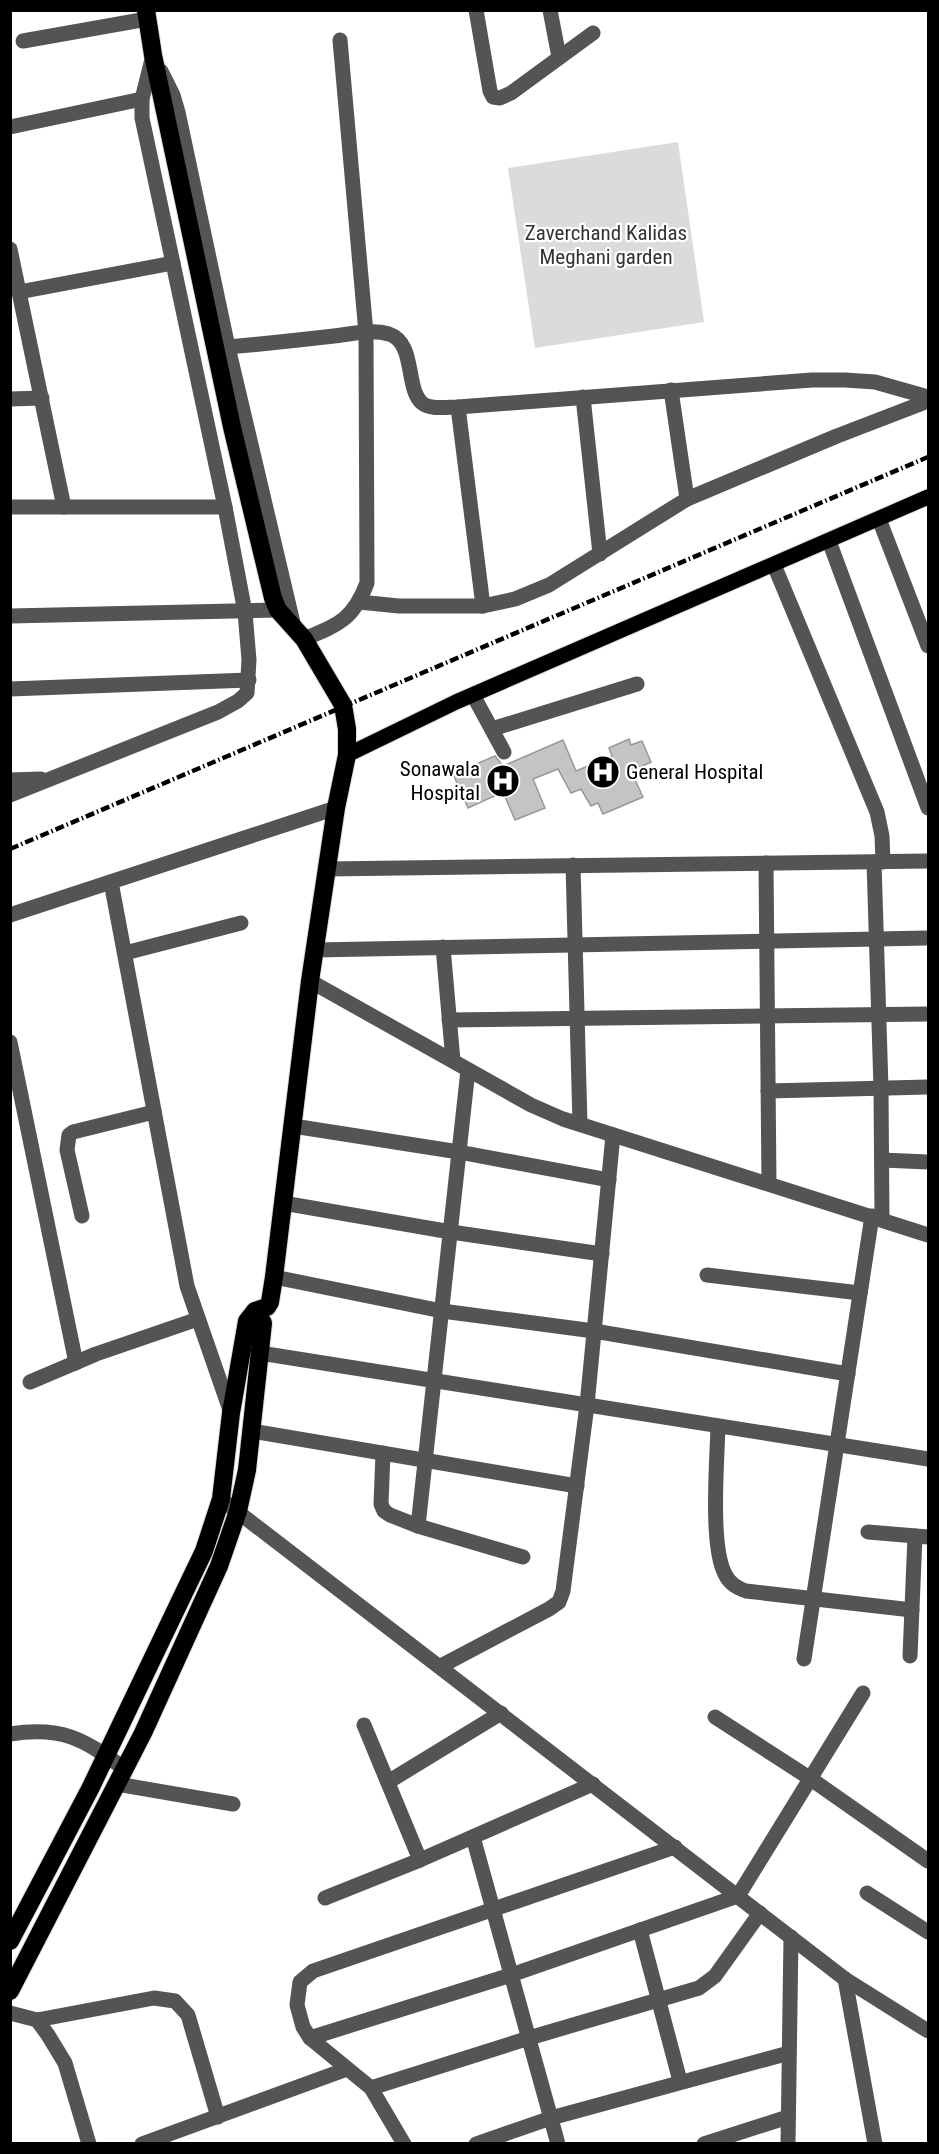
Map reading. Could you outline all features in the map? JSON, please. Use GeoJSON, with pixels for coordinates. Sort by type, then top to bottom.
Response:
{"type":"FeatureCollection","features":[{"type":"Feature","properties":{"kind":"highway"},"geometry":{"type":"LineString","coordinates":[[10,1942],[106,1755],[204,1551],[221,1499],[231,1413],[247,1321],[255,1311],[267,1307],[270,1302],[310,981],[336,807],[347,755],[348,729],[343,705],[299,633],[278,610],[273,598],[232,427],[153,55],[147,15]]}},
{"type":"Feature","properties":{"kind":"highway"},"geometry":{"type":"LineString","coordinates":[[10,1991],[143,1733],[219,1566],[238,1511],[247,1470],[263,1323],[255,1311]]}},
{"type":"Feature","properties":{"kind":"main road"},"geometry":{"type":"LineString","coordinates":[[347,755],[473,695],[928,497]]}},
{"type":"Feature","properties":{"kind":"street"},"geometry":{"type":"LineString","coordinates":[[476,10],[493,97],[500,98],[511,93],[592,33]]}},
{"type":"Feature","properties":{"kind":"street"},"geometry":{"type":"LineString","coordinates":[[550,10],[559,57]]}},
{"type":"Feature","properties":{"kind":"street"},"geometry":{"type":"LineString","coordinates":[[23,41],[147,15]]}},
{"type":"Feature","properties":{"kind":"street"},"geometry":{"type":"LineString","coordinates":[[153,55],[173,95],[178,112],[228,347],[299,633],[336,626],[351,613],[359,602],[367,583],[366,333],[340,40]]}},
{"type":"Feature","properties":{"kind":"street"},"geometry":{"type":"LineString","coordinates":[[10,795],[218,712],[247,693],[248,638],[225,507],[142,118],[142,99],[153,55]]}},
{"type":"Feature","properties":{"kind":"street"},"geometry":{"type":"LineString","coordinates":[[10,127],[142,99]]}},
{"type":"Feature","properties":{"kind":"street"},"geometry":{"type":"LineString","coordinates":[[10,249],[64,507]]}},
{"type":"Feature","properties":{"kind":"street"},"geometry":{"type":"LineString","coordinates":[[19,292],[173,262]]}},
{"type":"Feature","properties":{"kind":"street"},"geometry":{"type":"LineString","coordinates":[[228,347],[366,333],[391,335],[399,342],[408,358],[416,394],[422,403],[432,407],[458,407],[812,380],[875,382],[928,399]]}},
{"type":"Feature","properties":{"kind":"street"},"geometry":{"type":"LineString","coordinates":[[671,390],[687,499]]}},
{"type":"Feature","properties":{"kind":"street"},"geometry":{"type":"LineString","coordinates":[[582,397],[600,554]]}},
{"type":"Feature","properties":{"kind":"street"},"geometry":{"type":"LineString","coordinates":[[10,399],[42,398]]}},
{"type":"Feature","properties":{"kind":"street"},"geometry":{"type":"LineString","coordinates":[[359,602],[399,606],[483,606],[515,599],[549,585],[687,499],[928,399]]}},
{"type":"Feature","properties":{"kind":"street"},"geometry":{"type":"LineString","coordinates":[[458,407],[483,606]]}},
{"type":"Feature","properties":{"kind":"street"},"geometry":{"type":"LineString","coordinates":[[10,507],[225,507]]}},
{"type":"Feature","properties":{"kind":"street"},"geometry":{"type":"LineString","coordinates":[[879,519],[928,646]]}},
{"type":"Feature","properties":{"kind":"street"},"geometry":{"type":"LineString","coordinates":[[829,541],[928,808]]}},
{"type":"Feature","properties":{"kind":"street"},"geometry":{"type":"LineString","coordinates":[[774,565],[877,812],[882,836],[878,862],[876,939],[882,1160],[877,1218],[860,1293],[804,1659]]}},
{"type":"Feature","properties":{"kind":"street"},"geometry":{"type":"LineString","coordinates":[[10,616],[278,610]]}},
{"type":"Feature","properties":{"kind":"street"},"geometry":{"type":"LineString","coordinates":[[10,689],[249,680]]}},
{"type":"Feature","properties":{"kind":"street"},"geometry":{"type":"LineString","coordinates":[[492,729],[637,684]]}},
{"type":"Feature","properties":{"kind":"street"},"geometry":{"type":"LineString","coordinates":[[473,695],[504,752]]}},
{"type":"Feature","properties":{"kind":"street"},"geometry":{"type":"LineString","coordinates":[[10,780],[50,779]]}},
{"type":"Feature","properties":{"kind":"street"},"geometry":{"type":"LineString","coordinates":[[10,915],[336,807]]}},
{"type":"Feature","properties":{"kind":"street"},"geometry":{"type":"LineString","coordinates":[[327,869],[928,861]]}},
{"type":"Feature","properties":{"kind":"street"},"geometry":{"type":"LineString","coordinates":[[766,863],[769,1184]]}},
{"type":"Feature","properties":{"kind":"street"},"geometry":{"type":"LineString","coordinates":[[573,865],[580,1124]]}},
{"type":"Feature","properties":{"kind":"street"},"geometry":{"type":"LineString","coordinates":[[111,882],[188,1286],[231,1413]]}},
{"type":"Feature","properties":{"kind":"street"},"geometry":{"type":"LineString","coordinates":[[125,953],[241,923]]}},
{"type":"Feature","properties":{"kind":"street"},"geometry":{"type":"LineString","coordinates":[[315,950],[928,938]]}},
{"type":"Feature","properties":{"kind":"street"},"geometry":{"type":"LineString","coordinates":[[442,947],[453,1061]]}},
{"type":"Feature","properties":{"kind":"street"},"geometry":{"type":"LineString","coordinates":[[310,981],[531,1105],[613,1135],[928,1235]]}},
{"type":"Feature","properties":{"kind":"street"},"geometry":{"type":"LineString","coordinates":[[449,1020],[928,1014]]}},
{"type":"Feature","properties":{"kind":"street"},"geometry":{"type":"LineString","coordinates":[[10,1042],[76,1363]]}},
{"type":"Feature","properties":{"kind":"street"},"geometry":{"type":"LineString","coordinates":[[418,1526],[468,1070]]}},
{"type":"Feature","properties":{"kind":"street"},"geometry":{"type":"LineString","coordinates":[[768,1091],[928,1087]]}},
{"type":"Feature","properties":{"kind":"street"},"geometry":{"type":"LineString","coordinates":[[82,1216],[67,1150],[69,1135],[73,1132],[154,1112]]}},
{"type":"Feature","properties":{"kind":"street"},"geometry":{"type":"LineString","coordinates":[[292,1126],[459,1152],[609,1180]]}},
{"type":"Feature","properties":{"kind":"street"},"geometry":{"type":"LineString","coordinates":[[441,1666],[559,1602],[563,1591],[587,1405],[613,1135]]}},
{"type":"Feature","properties":{"kind":"street"},"geometry":{"type":"LineString","coordinates":[[882,1160],[928,1162]]}},
{"type":"Feature","properties":{"kind":"street"},"geometry":{"type":"LineString","coordinates":[[283,1203],[451,1232],[602,1254]]}},
{"type":"Feature","properties":{"kind":"street"},"geometry":{"type":"LineString","coordinates":[[707,1275],[860,1293]]}},
{"type":"Feature","properties":{"kind":"street"},"geometry":{"type":"LineString","coordinates":[[274,1277],[442,1311],[594,1331],[848,1374]]}},
{"type":"Feature","properties":{"kind":"street"},"geometry":{"type":"LineString","coordinates":[[30,1382],[198,1318]]}},
{"type":"Feature","properties":{"kind":"street"},"geometry":{"type":"LineString","coordinates":[[260,1353],[928,1459]]}},
{"type":"Feature","properties":{"kind":"street"},"geometry":{"type":"LineString","coordinates":[[718,1426],[717,1540],[719,1561],[726,1577],[736,1587],[746,1591],[912,1610]]}},
{"type":"Feature","properties":{"kind":"street"},"geometry":{"type":"LineString","coordinates":[[252,1431],[577,1486]]}},
{"type":"Feature","properties":{"kind":"street"},"geometry":{"type":"LineString","coordinates":[[383,1453],[381,1504],[384,1511],[418,1526],[523,1557]]}},
{"type":"Feature","properties":{"kind":"street"},"geometry":{"type":"LineString","coordinates":[[221,1499],[845,1978],[928,2031]]}},
{"type":"Feature","properties":{"kind":"street"},"geometry":{"type":"LineString","coordinates":[[868,1532],[922,1537],[912,1610],[910,1656]]}},
{"type":"Feature","properties":{"kind":"street"},"geometry":{"type":"LineString","coordinates":[[310,2038],[511,1975],[738,1896],[863,1693]]}},
{"type":"Feature","properties":{"kind":"street"},"geometry":{"type":"LineString","coordinates":[[388,1782],[501,1713]]}},
{"type":"Feature","properties":{"kind":"street"},"geometry":{"type":"LineString","coordinates":[[715,1717],[810,1779],[928,1861]]}},
{"type":"Feature","properties":{"kind":"street"},"geometry":{"type":"LineString","coordinates":[[364,1725],[420,1860]]}},
{"type":"Feature","properties":{"kind":"street"},"geometry":{"type":"LineString","coordinates":[[10,1734],[45,1731],[63,1734],[106,1755],[121,1776],[233,1804]]}},
{"type":"Feature","properties":{"kind":"street"},"geometry":{"type":"LineString","coordinates":[[326,1898],[420,1860],[593,1784]]}},
{"type":"Feature","properties":{"kind":"street"},"geometry":{"type":"LineString","coordinates":[[473,1837],[558,2144]]}},
{"type":"Feature","properties":{"kind":"street"},"geometry":{"type":"LineString","coordinates":[[404,2144],[371,2088],[310,2038],[303,2026],[297,1999],[300,1982],[313,1971],[675,1847]]}},
{"type":"Feature","properties":{"kind":"street"},"geometry":{"type":"LineString","coordinates":[[867,1893],[928,1932]]}},
{"type":"Feature","properties":{"kind":"street"},"geometry":{"type":"LineString","coordinates":[[371,2088],[699,1988],[715,1976],[760,1913]]}},
{"type":"Feature","properties":{"kind":"street"},"geometry":{"type":"LineString","coordinates":[[640,1930],[680,2081]]}},
{"type":"Feature","properties":{"kind":"street"},"geometry":{"type":"LineString","coordinates":[[788,2144],[791,1937]]}},
{"type":"Feature","properties":{"kind":"street"},"geometry":{"type":"LineString","coordinates":[[10,1942],[35,1942]]}},
{"type":"Feature","properties":{"kind":"street"},"geometry":{"type":"LineString","coordinates":[[845,1978],[875,2144]]}},
{"type":"Feature","properties":{"kind":"street"},"geometry":{"type":"LineString","coordinates":[[10,2013],[37,2020],[154,1998],[175,2001],[188,2015],[218,2117]]}},
{"type":"Feature","properties":{"kind":"street"},"geometry":{"type":"LineString","coordinates":[[37,2020],[65,2063],[89,2144]]}},
{"type":"Feature","properties":{"kind":"street"},"geometry":{"type":"LineString","coordinates":[[476,2144],[551,2118],[789,2053]]}},
{"type":"Feature","properties":{"kind":"street"},"geometry":{"type":"LineString","coordinates":[[142,2144],[347,2069]]}},
{"type":"Feature","properties":{"kind":"street"},"geometry":{"type":"LineString","coordinates":[[704,2144],[788,2117]]}},
{"type":"Feature","properties":{"kind":"green space","name":"Zaverchand Kalidas Meghani garden"},"geometry":{"type":"Polygon","coordinates":[[[678,142],[704,322],[535,348],[508,168],[678,142]]]}},
{"type":"Feature","properties":{"kind":"building"},"geometry":{"type":"Polygon","coordinates":[[[629,739],[631,745],[642,741],[651,762],[631,771],[643,797],[603,814],[598,803],[591,806],[581,789],[571,793],[558,769],[533,779],[545,808],[515,820],[503,792],[468,808],[453,774],[495,756],[503,766],[563,740],[576,771],[612,756],[609,748],[629,739]]]}},
{"type":"Feature","properties":{"kind":"railway"},"geometry":{"type":"LineString","coordinates":[[10,849],[928,457]]}},
{"type":"Feature","properties":{"kind":"place","name":"General Hospital"},"geometry":{"type":"Point","coordinates":[603,772]}},
{"type":"Feature","properties":{"kind":"place","name":"Sonawala Hospital"},"geometry":{"type":"Point","coordinates":[503,781]}}]}
